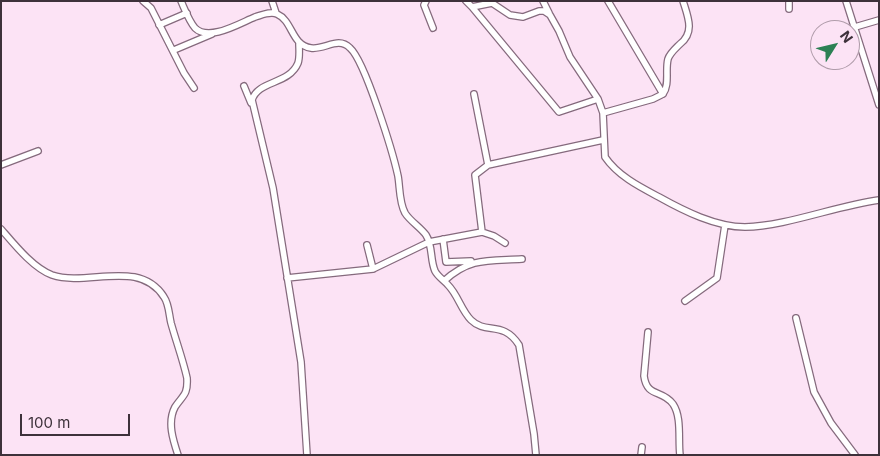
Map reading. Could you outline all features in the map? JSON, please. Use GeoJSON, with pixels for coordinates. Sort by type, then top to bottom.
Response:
{"type":"FeatureCollection","features":[{"type":"Feature","properties":{"kind":"street"},"geometry":{"type":"LineString","coordinates":[[143,1],[151,8],[184,73],[194,88]]}},
{"type":"Feature","properties":{"kind":"street"},"geometry":{"type":"LineString","coordinates":[[181,1],[194,27],[207,34],[216,32]]}},
{"type":"Feature","properties":{"kind":"street"},"geometry":{"type":"LineString","coordinates":[[252,105],[256,92],[284,78],[294,69],[299,56],[299,43],[283,18],[276,13],[272,1]]}},
{"type":"Feature","properties":{"kind":"street"},"geometry":{"type":"LineString","coordinates":[[426,1],[424,5],[432,28]]}},
{"type":"Feature","properties":{"kind":"street"},"geometry":{"type":"LineString","coordinates":[[466,1],[560,112],[598,99]]}},
{"type":"Feature","properties":{"kind":"street"},"geometry":{"type":"LineString","coordinates":[[543,1],[574,64],[598,99],[604,113],[603,140],[605,157],[610,164],[632,182],[668,202],[725,225],[745,227],[768,224],[879,200]]}},
{"type":"Feature","properties":{"kind":"street"},"geometry":{"type":"LineString","coordinates":[[608,1],[663,94]]}},
{"type":"Feature","properties":{"kind":"street"},"geometry":{"type":"LineString","coordinates":[[604,113],[653,99],[663,94],[666,87],[669,57],[686,39],[690,29],[683,1]]}},
{"type":"Feature","properties":{"kind":"street"},"geometry":{"type":"LineString","coordinates":[[789,1],[789,9]]}},
{"type":"Feature","properties":{"kind":"street"},"geometry":{"type":"LineString","coordinates":[[846,1],[853,20]]}},
{"type":"Feature","properties":{"kind":"street"},"geometry":{"type":"LineString","coordinates":[[472,7],[492,3],[510,15],[522,17],[540,11],[550,15]]}},
{"type":"Feature","properties":{"kind":"street"},"geometry":{"type":"LineString","coordinates":[[159,25],[187,13]]}},
{"type":"Feature","properties":{"kind":"street"},"geometry":{"type":"LineString","coordinates":[[174,50],[216,32],[266,14],[276,13]]}},
{"type":"Feature","properties":{"kind":"street"},"geometry":{"type":"LineString","coordinates":[[860,26],[879,20]]}},
{"type":"Feature","properties":{"kind":"street"},"geometry":{"type":"LineString","coordinates":[[299,43],[312,48],[340,43],[351,49],[357,57],[391,150],[404,212],[426,235],[435,271],[454,292],[471,320],[478,325],[503,330],[510,334],[519,345],[536,455]]}},
{"type":"Feature","properties":{"kind":"street"},"geometry":{"type":"LineString","coordinates":[[860,43],[879,105]]}},
{"type":"Feature","properties":{"kind":"street"},"geometry":{"type":"LineString","coordinates":[[244,86],[252,105],[269,169],[301,362],[307,455]]}},
{"type":"Feature","properties":{"kind":"street"},"geometry":{"type":"LineString","coordinates":[[474,94],[488,165]]}},
{"type":"Feature","properties":{"kind":"street"},"geometry":{"type":"LineString","coordinates":[[482,232],[475,176],[488,165],[603,140]]}},
{"type":"Feature","properties":{"kind":"street"},"geometry":{"type":"LineString","coordinates":[[1,165],[38,151]]}},
{"type":"Feature","properties":{"kind":"street"},"geometry":{"type":"LineString","coordinates":[[685,301],[717,278],[725,225]]}},
{"type":"Feature","properties":{"kind":"street"},"geometry":{"type":"LineString","coordinates":[[1,229],[20,250],[50,274],[71,278],[105,276],[140,278],[152,284],[164,296],[187,378],[187,392],[175,407],[172,417],[172,432],[178,455]]}},
{"type":"Feature","properties":{"kind":"street"},"geometry":{"type":"LineString","coordinates":[[287,278],[373,269],[429,242],[482,232],[494,236],[505,243]]}},
{"type":"Feature","properties":{"kind":"street"},"geometry":{"type":"LineString","coordinates":[[443,239],[446,262],[522,259]]}},
{"type":"Feature","properties":{"kind":"street"},"geometry":{"type":"LineString","coordinates":[[367,246],[373,269]]}},
{"type":"Feature","properties":{"kind":"street"},"geometry":{"type":"LineString","coordinates":[[444,281],[460,268],[477,261]]}},
{"type":"Feature","properties":{"kind":"street"},"geometry":{"type":"LineString","coordinates":[[796,318],[814,392],[831,423],[855,455]]}},
{"type":"Feature","properties":{"kind":"street"},"geometry":{"type":"LineString","coordinates":[[648,332],[645,383],[647,388],[664,396],[675,406],[679,426],[680,455]]}},
{"type":"Feature","properties":{"kind":"street"},"geometry":{"type":"LineString","coordinates":[[641,455],[642,447]]}}]}
